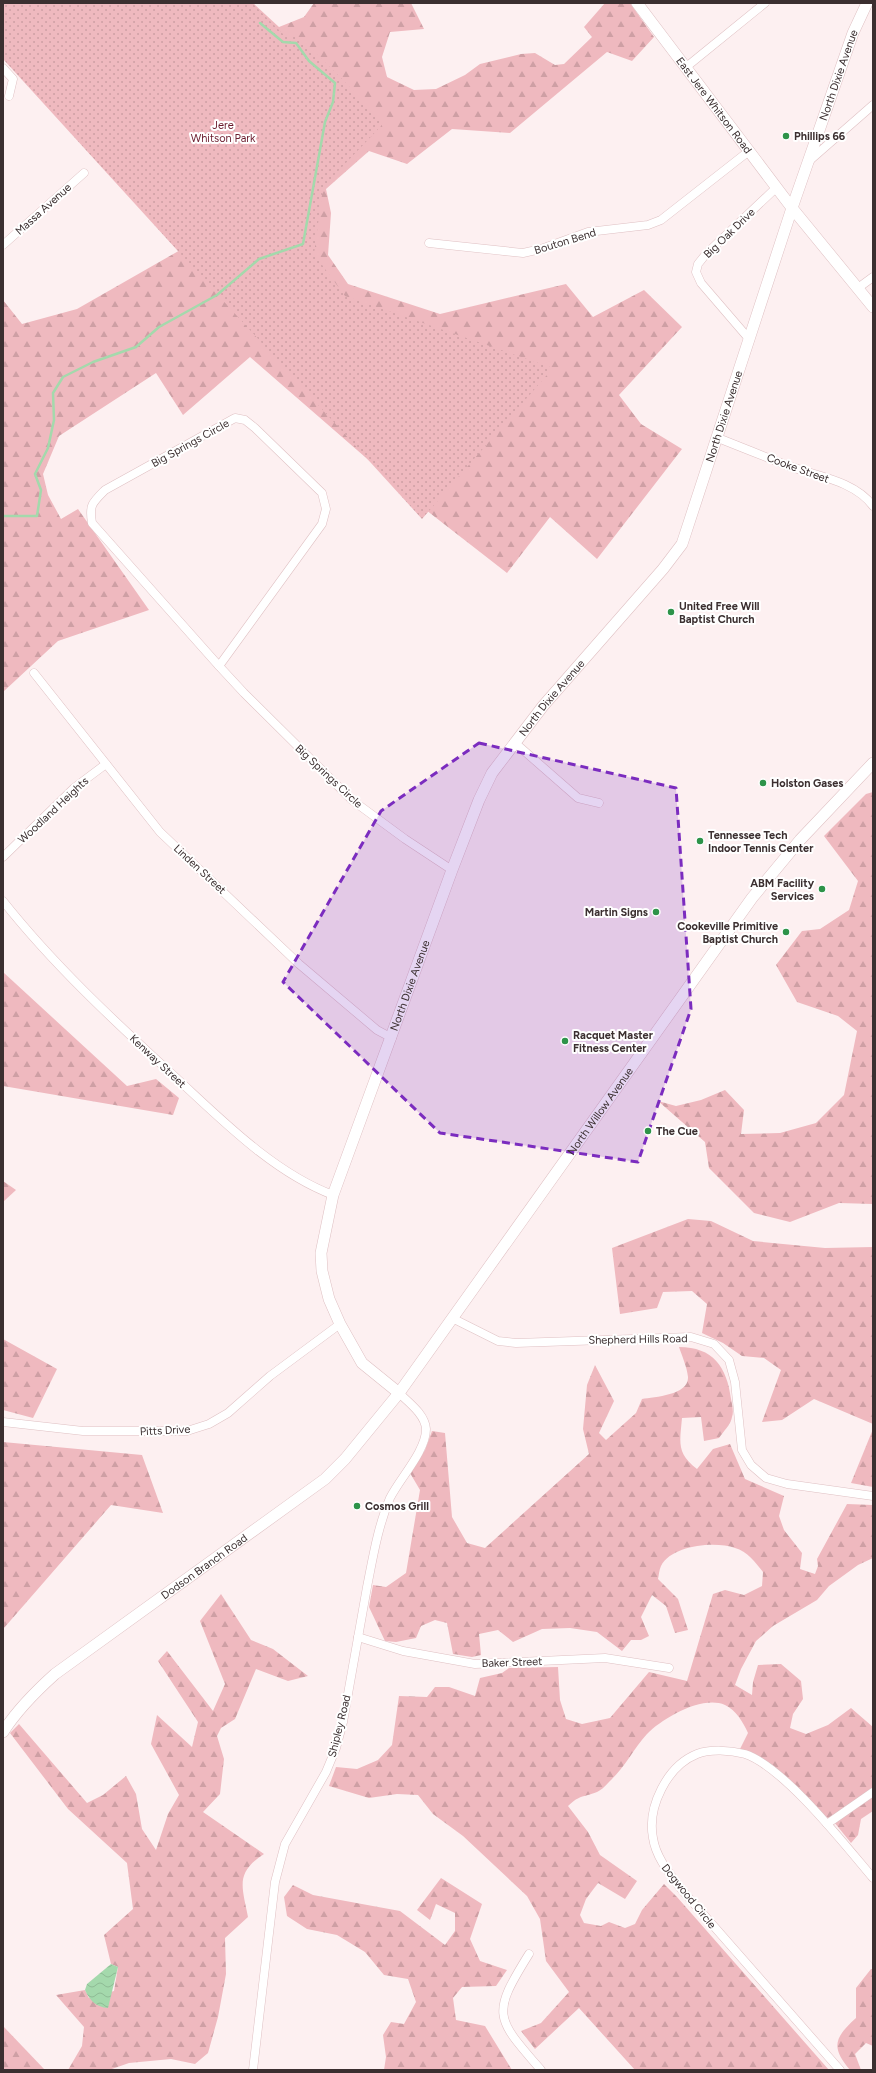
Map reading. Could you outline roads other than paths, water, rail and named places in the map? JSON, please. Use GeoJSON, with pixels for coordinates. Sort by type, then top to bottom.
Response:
{"type":"FeatureCollection","features":[{"type":"Feature","properties":{"kind":"street","name":"East Jere Whitson Road"},"geometry":{"type":"LineString","coordinates":[[637,3],[792,208],[873,306]]}},
{"type":"Feature","properties":{"kind":"street"},"geometry":{"type":"LineString","coordinates":[[685,68],[765,3]]}},
{"type":"Feature","properties":{"kind":"street","name":"North Dixie Avenue"},"geometry":{"type":"LineString","coordinates":[[399,1393],[362,1363],[340,1324],[329,1299],[321,1265],[323,1236],[333,1195],[392,1038],[452,870],[479,800],[492,773],[514,742],[543,706],[663,569],[682,544],[718,438],[792,208],[853,33],[867,3]]}},
{"type":"Feature","properties":{"kind":"street"},"geometry":{"type":"LineString","coordinates":[[3,68],[13,79],[9,96]]}},
{"type":"Feature","properties":{"kind":"street"},"geometry":{"type":"LineString","coordinates":[[808,162],[873,105]]}},
{"type":"Feature","properties":{"kind":"street","name":"Bouton Bend"},"geometry":{"type":"LineString","coordinates":[[429,243],[523,253],[541,249],[588,232],[648,226],[661,220],[749,151]]}},
{"type":"Feature","properties":{"kind":"street","name":"Massa Avenue"},"geometry":{"type":"LineString","coordinates":[[3,245],[84,173]]}},
{"type":"Feature","properties":{"kind":"street","name":"Big Oak Drive"},"geometry":{"type":"LineString","coordinates":[[750,340],[701,283],[696,272],[698,264],[706,254],[777,187]]}},
{"type":"Feature","properties":{"kind":"street"},"geometry":{"type":"LineString","coordinates":[[858,288],[873,276]]}},
{"type":"Feature","properties":{"kind":"street","name":"Big Springs Circle"},"geometry":{"type":"LineString","coordinates":[[219,666],[322,524],[326,509],[322,493],[269,440],[245,420],[235,418],[105,490],[92,503],[90,511],[92,524],[219,666],[244,693],[352,800],[405,839],[452,870]]}},
{"type":"Feature","properties":{"kind":"street","name":"Cooke Street"},"geometry":{"type":"LineString","coordinates":[[718,438],[787,465],[845,485],[865,495],[873,506]]}},
{"type":"Feature","properties":{"kind":"street","name":"Linden Street"},"geometry":{"type":"LineString","coordinates":[[34,673],[160,832],[305,968],[377,1030],[392,1038]]}},
{"type":"Feature","properties":{"kind":"street"},"geometry":{"type":"LineString","coordinates":[[514,742],[578,798],[599,804]]}},
{"type":"Feature","properties":{"kind":"street","name":"North Willow Avenue"},"geometry":{"type":"LineString","coordinates":[[399,1393],[752,898],[800,840],[873,763]]}},
{"type":"Feature","properties":{"kind":"street","name":"Woodland Heights"},"geometry":{"type":"LineString","coordinates":[[3,857],[74,788],[106,764]]}},
{"type":"Feature","properties":{"kind":"street","name":"Kenway Street"},"geometry":{"type":"LineString","coordinates":[[3,901],[49,953],[137,1041],[232,1130],[295,1177],[333,1195]]}},
{"type":"Feature","properties":{"kind":"street","name":"Shepherd Hills Road"},"geometry":{"type":"LineString","coordinates":[[452,1318],[498,1341],[516,1343],[691,1337],[714,1344],[729,1360],[736,1382],[742,1450],[751,1465],[766,1478],[787,1484],[873,1496]]}},
{"type":"Feature","properties":{"kind":"street","name":"Pitts Drive"},"geometry":{"type":"LineString","coordinates":[[3,1422],[83,1431],[187,1431],[210,1424],[228,1413],[270,1376],[340,1324]]}},
{"type":"Feature","properties":{"kind":"street","name":"Shipley Road"},"geometry":{"type":"LineString","coordinates":[[253,2070],[275,1882],[279,1861],[285,1844],[326,1772],[336,1748],[343,1722],[376,1541],[385,1510],[396,1486],[418,1454],[425,1437],[426,1427],[419,1413],[399,1393]]}},
{"type":"Feature","properties":{"kind":"street","name":"Dodson Branch Road"},"geometry":{"type":"LineString","coordinates":[[3,1732],[12,1718],[31,1696],[55,1674],[325,1479],[346,1459],[399,1393]]}},
{"type":"Feature","properties":{"kind":"street","name":"Baker Street"},"geometry":{"type":"LineString","coordinates":[[358,1637],[403,1651],[475,1664],[605,1658],[669,1668]]}},
{"type":"Feature","properties":{"kind":"street","name":"Dogwood Circle"},"geometry":{"type":"LineString","coordinates":[[840,2070],[682,1890],[662,1864],[653,1837],[653,1811],[661,1788],[676,1769],[696,1754],[717,1750],[745,1755],[777,1773],[827,1824],[873,1878]]}},
{"type":"Feature","properties":{"kind":"street"},"geometry":{"type":"LineString","coordinates":[[827,1824],[873,1792]]}},
{"type":"Feature","properties":{"kind":"street"},"geometry":{"type":"LineString","coordinates":[[529,1954],[508,1987],[502,2010],[504,2023],[518,2043],[541,2070]]}},
{"type":"Feature","properties":{"kind":"water"},"geometry":{"type":"Polygon","coordinates":[[[111,1964],[118,1967],[108,2008],[94,2003],[85,1990],[87,1984],[111,1964]]]}},
{"type":"Feature","properties":{"kind":"waterway"},"geometry":{"type":"LineString","coordinates":[[3,516],[37,516],[41,490],[35,474],[48,448],[54,420],[53,393],[63,377],[93,362],[136,347],[159,327],[217,295],[259,259],[303,244],[325,122],[333,102],[335,83],[309,61],[296,43],[283,42],[260,23]]}},
{"type":"Feature","properties":{"kind":"place","name":"Phillips 66"},"geometry":{"type":"Point","coordinates":[786,136]}},
{"type":"Feature","properties":{"kind":"place","name":"United Free Will Baptist Church"},"geometry":{"type":"Point","coordinates":[671,612]}},
{"type":"Feature","properties":{"kind":"place","name":"Holston Gases"},"geometry":{"type":"Point","coordinates":[763,783]}},
{"type":"Feature","properties":{"kind":"place","name":"Tennessee Tech Indoor Tennis Center"},"geometry":{"type":"Point","coordinates":[700,841]}},
{"type":"Feature","properties":{"kind":"place","name":"ABM Facility Services"},"geometry":{"type":"Point","coordinates":[822,889]}},
{"type":"Feature","properties":{"kind":"place","name":"Martin Signs"},"geometry":{"type":"Point","coordinates":[656,912]}},
{"type":"Feature","properties":{"kind":"place","name":"Cookeville Primitive Baptist Church"},"geometry":{"type":"Point","coordinates":[786,932]}},
{"type":"Feature","properties":{"kind":"place","name":"Racquet Master Fitness Center"},"geometry":{"type":"Point","coordinates":[565,1041]}},
{"type":"Feature","properties":{"kind":"place","name":"The Cue"},"geometry":{"type":"Point","coordinates":[648,1131]}},
{"type":"Feature","properties":{"kind":"place","name":"Cosmos Grill"},"geometry":{"type":"Point","coordinates":[357,1506]}},
{"type":"Feature","properties":{"kind":"park label","name":"Jere Whitson Park"},"geometry":{"type":"Point","coordinates":[223,131]}}]}
